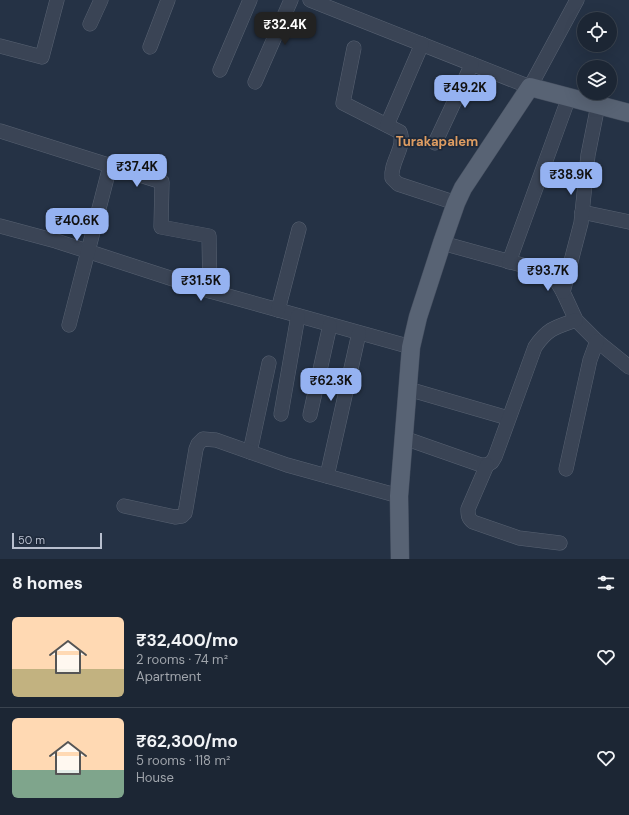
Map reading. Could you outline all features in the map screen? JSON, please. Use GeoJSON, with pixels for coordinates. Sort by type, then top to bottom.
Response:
{"type":"FeatureCollection","features":[{"type":"Feature","properties":{"kind":"main road"},"geometry":{"type":"LineString","coordinates":[[400,559],[399,496],[411,347],[418,317],[442,243],[463,188],[530,87],[629,113]]}},
{"type":"Feature","properties":{"kind":"street"},"geometry":{"type":"LineString","coordinates":[[0,46],[42,57],[57,0]]}},
{"type":"Feature","properties":{"kind":"street"},"geometry":{"type":"LineString","coordinates":[[90,24],[101,0]]}},
{"type":"Feature","properties":{"kind":"street"},"geometry":{"type":"LineString","coordinates":[[150,47],[168,0]]}},
{"type":"Feature","properties":{"kind":"street"},"geometry":{"type":"LineString","coordinates":[[220,70],[250,0]]}},
{"type":"Feature","properties":{"kind":"street"},"geometry":{"type":"LineString","coordinates":[[255,82],[291,0]]}},
{"type":"Feature","properties":{"kind":"street"},"geometry":{"type":"LineString","coordinates":[[310,0],[530,87],[577,0]]}},
{"type":"Feature","properties":{"kind":"street"},"geometry":{"type":"LineString","coordinates":[[387,125],[422,44]]}},
{"type":"Feature","properties":{"kind":"street"},"geometry":{"type":"LineString","coordinates":[[354,48],[343,102],[400,132],[402,140],[392,169],[392,178],[394,182],[456,203]]}},
{"type":"Feature","properties":{"kind":"street"},"geometry":{"type":"LineString","coordinates":[[435,143],[472,64]]}},
{"type":"Feature","properties":{"kind":"street"},"geometry":{"type":"LineString","coordinates":[[510,262],[569,97]]}},
{"type":"Feature","properties":{"kind":"street"},"geometry":{"type":"LineString","coordinates":[[563,292],[578,237],[588,155],[598,105]]}},
{"type":"Feature","properties":{"kind":"street"},"geometry":{"type":"LineString","coordinates":[[0,131],[162,182],[161,227],[209,236],[210,291]]}},
{"type":"Feature","properties":{"kind":"street"},"geometry":{"type":"LineString","coordinates":[[69,325],[110,166]]}},
{"type":"Feature","properties":{"kind":"street"},"geometry":{"type":"LineString","coordinates":[[582,212],[629,222]]}},
{"type":"Feature","properties":{"kind":"street"},"geometry":{"type":"LineString","coordinates":[[0,226],[210,291],[411,347]]}},
{"type":"Feature","properties":{"kind":"street"},"geometry":{"type":"LineString","coordinates":[[278,310],[300,229]]}},
{"type":"Feature","properties":{"kind":"street"},"geometry":{"type":"LineString","coordinates":[[442,243],[544,271],[552,276],[563,292],[576,320],[597,341],[628,362]]}},
{"type":"Feature","properties":{"kind":"street"},"geometry":{"type":"LineString","coordinates":[[281,414],[298,316]]}},
{"type":"Feature","properties":{"kind":"street"},"geometry":{"type":"LineString","coordinates":[[560,543],[519,538],[473,522],[469,519],[468,509],[488,465],[495,457],[535,347],[547,332],[555,327],[576,320]]}},
{"type":"Feature","properties":{"kind":"street"},"geometry":{"type":"LineString","coordinates":[[310,415],[330,325]]}},
{"type":"Feature","properties":{"kind":"street"},"geometry":{"type":"LineString","coordinates":[[328,476],[359,333]]}},
{"type":"Feature","properties":{"kind":"street"},"geometry":{"type":"LineString","coordinates":[[566,469],[590,360],[597,341]]}},
{"type":"Feature","properties":{"kind":"street"},"geometry":{"type":"LineString","coordinates":[[250,452],[268,363]]}},
{"type":"Feature","properties":{"kind":"street"},"geometry":{"type":"LineString","coordinates":[[408,389],[508,418]]}},
{"type":"Feature","properties":{"kind":"street"},"geometry":{"type":"LineString","coordinates":[[404,438],[481,465],[488,465]]}},
{"type":"Feature","properties":{"kind":"street"},"geometry":{"type":"LineString","coordinates":[[124,506],[182,516],[185,513],[198,444],[204,439],[210,439],[287,465],[399,496]]}},
{"type":"Feature","properties":{"kind":"district","name":"Turakapalem"},"geometry":{"type":"Point","coordinates":[437,141]}}]}
